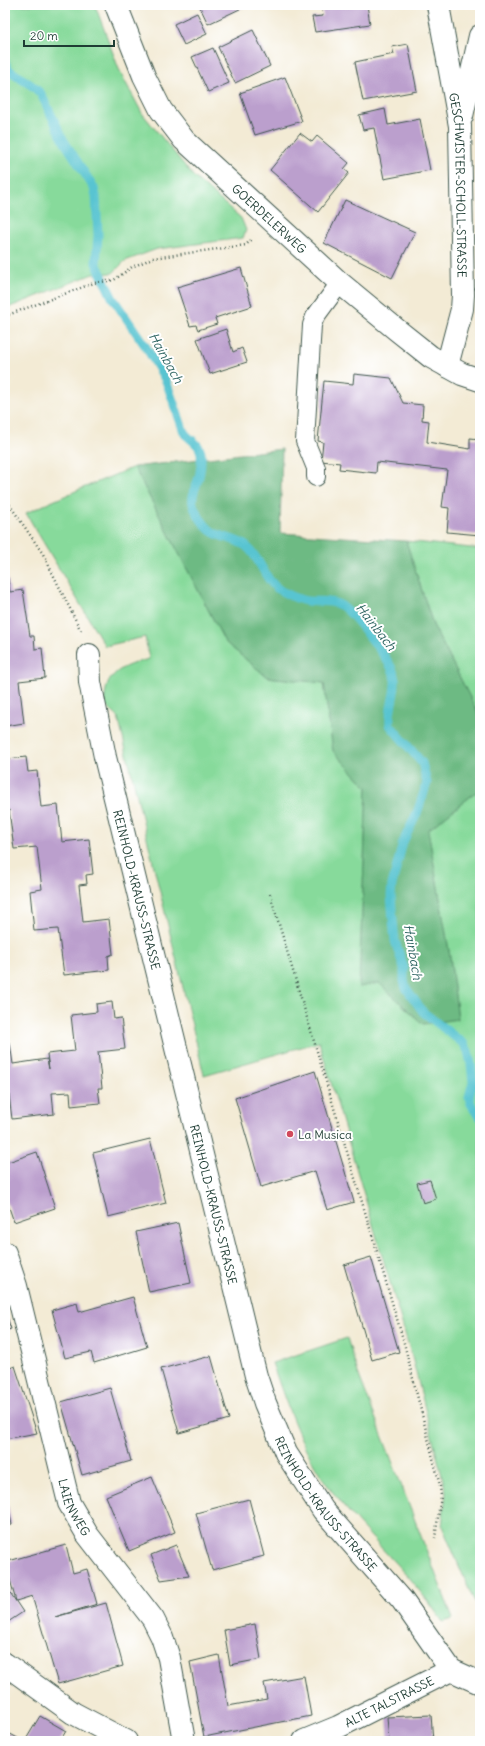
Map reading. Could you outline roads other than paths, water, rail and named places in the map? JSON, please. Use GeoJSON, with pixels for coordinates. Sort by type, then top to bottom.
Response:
{"type":"FeatureCollection","features":[{"type":"Feature","properties":{"kind":"street","name":"GOERDELERWEG"},"geometry":{"type":"LineString","coordinates":[[116,5],[144,76],[161,110],[184,140],[340,283],[431,357],[462,374],[480,380]]}},
{"type":"Feature","properties":{"kind":"street","name":"GESCHWISTER-SCHOLL-STRASSE"},"geometry":{"type":"LineString","coordinates":[[438,5],[460,126],[463,295],[462,309],[447,366]]}},
{"type":"Feature","properties":{"kind":"street"},"geometry":{"type":"LineString","coordinates":[[460,126],[480,36]]}},
{"type":"Feature","properties":{"kind":"street","name":"REINHOLD-KRAUSS-STRASSE"},"geometry":{"type":"LineString","coordinates":[[89,655],[90,682],[105,757],[256,1376],[265,1403],[286,1453],[323,1510],[402,1600],[451,1670]]}},
{"type":"Feature","properties":{"kind":"street","name":"LAIENWEG"},"geometry":{"type":"LineString","coordinates":[[5,1253],[16,1286],[69,1503],[87,1534],[153,1619],[162,1637],[169,1658],[184,1741]]}},
{"type":"Feature","properties":{"kind":"street"},"geometry":{"type":"LineString","coordinates":[[5,1664],[79,1716],[126,1741]]}},
{"type":"Feature","properties":{"kind":"street"},"geometry":{"type":"LineString","coordinates":[[451,1670],[480,1683]]}},
{"type":"Feature","properties":{"kind":"street","name":"ALTE TALSTRASSE"},"geometry":{"type":"LineString","coordinates":[[304,1741],[338,1727],[451,1670]]}},
{"type":"Feature","properties":{"kind":"lane"},"geometry":{"type":"LineString","coordinates":[[316,477],[316,468],[305,441],[312,325],[315,317],[340,283]]}},
{"type":"Feature","properties":{"kind":"waterway","name":"Hainbach"},"geometry":{"type":"LineString","coordinates":[[5,62],[9,70],[34,87],[41,94],[64,141],[94,188],[96,196],[98,235],[96,263],[112,297],[146,347],[166,381],[184,432],[201,451],[200,472],[193,494],[194,507],[198,515],[206,526],[214,533],[246,546],[251,551],[266,576],[275,587],[281,591],[300,600],[332,602],[340,605],[369,635],[393,671],[395,686],[390,713],[390,725],[422,763],[427,783],[417,813],[403,842],[392,885],[391,896],[395,941],[404,968],[404,981],[406,988],[423,1012],[464,1044],[468,1051],[473,1082],[469,1097],[471,1104],[480,1117]]}},
{"type":"Feature","properties":{"kind":"place","name":"La Musica"},"geometry":{"type":"Point","coordinates":[290,1134]}}]}
